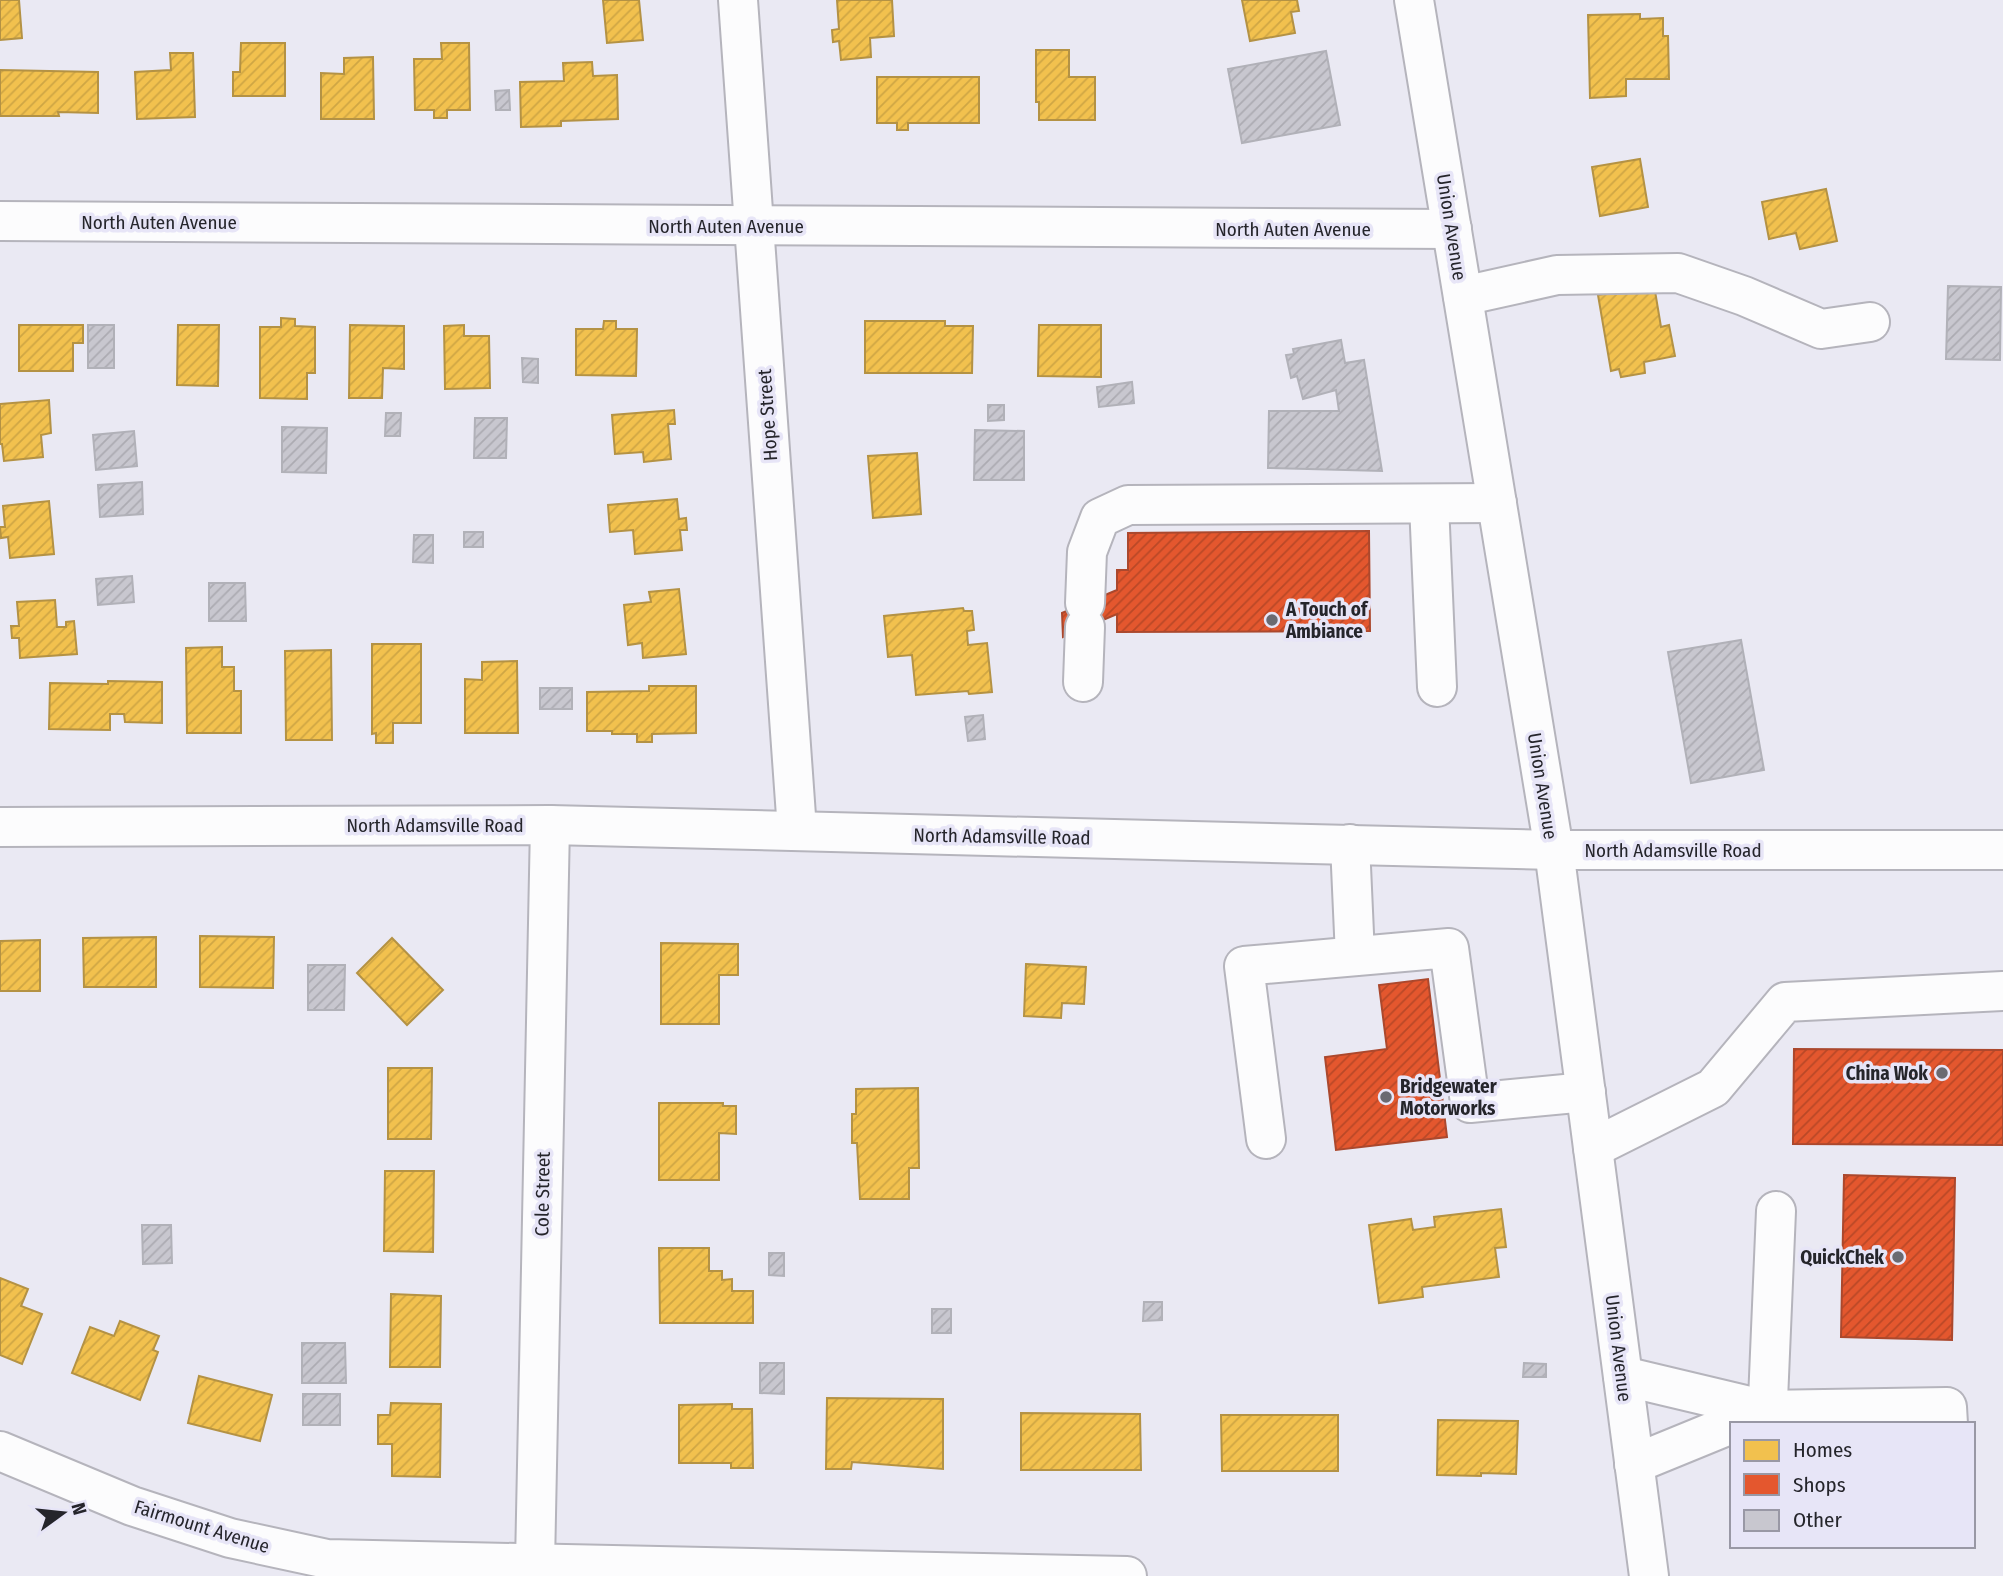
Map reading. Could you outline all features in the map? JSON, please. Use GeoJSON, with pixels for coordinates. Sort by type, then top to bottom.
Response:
{"type":"FeatureCollection","features":[{"type":"Feature","properties":{"kind":"street","name":"Hope Street"},"geometry":{"type":"LineString","coordinates":[[738,0],[797,830]]}},
{"type":"Feature","properties":{"kind":"street","name":"Union Avenue"},"geometry":{"type":"LineString","coordinates":[[1414,0],[1554,850],[1649,1576]]}},
{"type":"Feature","properties":{"kind":"street","name":"North Auten Avenue"},"geometry":{"type":"LineString","coordinates":[[0,221],[1452,229]]}},
{"type":"Feature","properties":{"kind":"street"},"geometry":{"type":"LineString","coordinates":[[1463,296],[1557,275],[1678,274],[1744,296],[1821,329],[1870,322]]}},
{"type":"Feature","properties":{"kind":"street"},"geometry":{"type":"LineString","coordinates":[[1083,682],[1087,552],[1100,518],[1128,505],[1497,503]]}},
{"type":"Feature","properties":{"kind":"street"},"geometry":{"type":"LineString","coordinates":[[1429,504],[1437,687]]}},
{"type":"Feature","properties":{"kind":"street","name":"North Adamsville Road"},"geometry":{"type":"LineString","coordinates":[[0,827],[550,825],[1554,850],[2003,849]]}},
{"type":"Feature","properties":{"kind":"street","name":"Cole Street"},"geometry":{"type":"LineString","coordinates":[[535,1564],[550,825]]}},
{"type":"Feature","properties":{"kind":"street"},"geometry":{"type":"LineString","coordinates":[[1350,845],[1355,957]]}},
{"type":"Feature","properties":{"kind":"street"},"geometry":{"type":"LineString","coordinates":[[1266,1139],[1244,966],[1449,948],[1470,1103],[1586,1092]]}},
{"type":"Feature","properties":{"kind":"street"},"geometry":{"type":"LineString","coordinates":[[1593,1148],[1713,1088],[1785,1002],[2003,991]]}},
{"type":"Feature","properties":{"kind":"street"},"geometry":{"type":"LineString","coordinates":[[1766,1417],[1776,1210]]}},
{"type":"Feature","properties":{"kind":"street"},"geometry":{"type":"LineString","coordinates":[[1623,1376],[1766,1417],[1947,1407],[1948,1422]]}},
{"type":"Feature","properties":{"kind":"street"},"geometry":{"type":"LineString","coordinates":[[1634,1464],[1730,1430]]}},
{"type":"Feature","properties":{"kind":"street","name":"Fairmount Avenue"},"geometry":{"type":"LineString","coordinates":[[0,1451],[132,1506],[230,1538],[327,1559],[1127,1576]]}},
{"type":"Feature","properties":{"kind":"building: Homes"},"geometry":{"type":"Polygon","coordinates":[[[0,0],[19,0],[22,38],[0,40],[0,0]]]}},
{"type":"Feature","properties":{"kind":"building: Homes"},"geometry":{"type":"Polygon","coordinates":[[[603,0],[639,0],[643,40],[607,43],[603,0]]]}},
{"type":"Feature","properties":{"kind":"building: Homes"},"geometry":{"type":"Polygon","coordinates":[[[837,0],[892,0],[894,36],[870,38],[871,57],[841,60],[839,41],[833,42],[832,30],[839,29],[837,0]]]}},
{"type":"Feature","properties":{"kind":"building: Homes"},"geometry":{"type":"Polygon","coordinates":[[[1242,0],[1297,0],[1299,11],[1291,12],[1295,33],[1250,41],[1242,0]]]}},
{"type":"Feature","properties":{"kind":"building: Homes"},"geometry":{"type":"Polygon","coordinates":[[[1640,14],[1640,19],[1663,18],[1663,36],[1668,36],[1669,79],[1626,79],[1626,96],[1590,98],[1588,15],[1640,14]]]}},
{"type":"Feature","properties":{"kind":"building: Homes"},"geometry":{"type":"Polygon","coordinates":[[[241,43],[285,43],[285,96],[233,96],[233,72],[240,72],[241,43]]]}},
{"type":"Feature","properties":{"kind":"building: Homes"},"geometry":{"type":"Polygon","coordinates":[[[441,43],[469,43],[470,110],[447,110],[447,118],[434,118],[434,110],[415,110],[414,59],[442,59],[441,43]]]}},
{"type":"Feature","properties":{"kind":"building: Homes"},"geometry":{"type":"Polygon","coordinates":[[[1036,50],[1069,50],[1069,77],[1095,77],[1095,120],[1039,120],[1039,102],[1036,102],[1036,50]]]}},
{"type":"Feature","properties":{"kind":"building: Homes"},"geometry":{"type":"Polygon","coordinates":[[[170,53],[193,53],[195,117],[137,119],[135,72],[171,70],[170,53]]]}},
{"type":"Feature","properties":{"kind":"building: Homes"},"geometry":{"type":"Polygon","coordinates":[[[373,57],[374,119],[321,119],[321,73],[344,74],[344,58],[373,57]]]}},
{"type":"Feature","properties":{"kind":"building: Homes"},"geometry":{"type":"Polygon","coordinates":[[[592,62],[593,76],[617,75],[618,119],[561,121],[561,126],[521,127],[520,82],[564,81],[563,63],[592,62]]]}},
{"type":"Feature","properties":{"kind":"building: Homes"},"geometry":{"type":"Polygon","coordinates":[[[0,70],[98,72],[98,113],[58,112],[59,116],[0,116],[0,70]]]}},
{"type":"Feature","properties":{"kind":"building: Homes"},"geometry":{"type":"Polygon","coordinates":[[[877,77],[979,77],[979,123],[908,123],[908,130],[897,130],[897,123],[877,123],[877,77]]]}},
{"type":"Feature","properties":{"kind":"building: Homes"},"geometry":{"type":"Polygon","coordinates":[[[1640,159],[1648,207],[1600,216],[1592,167],[1640,159]]]}},
{"type":"Feature","properties":{"kind":"building: Homes"},"geometry":{"type":"Polygon","coordinates":[[[1826,189],[1837,241],[1800,249],[1796,233],[1769,239],[1762,202],[1826,189]]]}},
{"type":"Feature","properties":{"kind":"building: Homes"},"geometry":{"type":"Polygon","coordinates":[[[1654,285],[1661,327],[1669,325],[1675,356],[1644,362],[1645,373],[1621,377],[1619,369],[1611,371],[1598,295],[1654,285]]]}},
{"type":"Feature","properties":{"kind":"building: Homes"},"geometry":{"type":"Polygon","coordinates":[[[281,318],[295,319],[295,326],[315,327],[315,373],[307,373],[307,399],[260,398],[260,327],[281,327],[281,318]]]}},
{"type":"Feature","properties":{"kind":"building: Homes"},"geometry":{"type":"Polygon","coordinates":[[[604,321],[616,321],[616,329],[637,329],[636,376],[576,375],[576,329],[603,329],[604,321]]]}},
{"type":"Feature","properties":{"kind":"building: Homes"},"geometry":{"type":"Polygon","coordinates":[[[865,321],[945,321],[945,326],[973,326],[972,373],[865,373],[865,321]]]}},
{"type":"Feature","properties":{"kind":"building: Homes"},"geometry":{"type":"Polygon","coordinates":[[[19,325],[83,325],[83,343],[73,343],[73,371],[19,371],[19,325]]]}},
{"type":"Feature","properties":{"kind":"building: Homes"},"geometry":{"type":"Polygon","coordinates":[[[178,325],[219,325],[218,386],[177,385],[178,325]]]}},
{"type":"Feature","properties":{"kind":"building: Homes"},"geometry":{"type":"Polygon","coordinates":[[[350,325],[404,326],[404,369],[383,368],[382,398],[349,398],[350,325]]]}},
{"type":"Feature","properties":{"kind":"building: Homes"},"geometry":{"type":"Polygon","coordinates":[[[464,325],[464,336],[489,336],[490,388],[445,389],[444,326],[464,325]]]}},
{"type":"Feature","properties":{"kind":"building: Homes"},"geometry":{"type":"Polygon","coordinates":[[[1039,325],[1101,325],[1101,377],[1038,376],[1039,325]]]}},
{"type":"Feature","properties":{"kind":"building: Homes"},"geometry":{"type":"Polygon","coordinates":[[[49,400],[51,433],[41,435],[43,457],[4,461],[0,444],[0,404],[49,400]]]}},
{"type":"Feature","properties":{"kind":"building: Homes"},"geometry":{"type":"Polygon","coordinates":[[[674,410],[675,424],[668,424],[671,459],[644,462],[643,452],[615,454],[612,415],[674,410]]]}},
{"type":"Feature","properties":{"kind":"building: Homes"},"geometry":{"type":"Polygon","coordinates":[[[917,453],[921,514],[873,518],[868,456],[917,453]]]}},
{"type":"Feature","properties":{"kind":"building: Homes"},"geometry":{"type":"Polygon","coordinates":[[[677,499],[679,519],[686,518],[687,530],[680,530],[682,550],[635,554],[633,530],[610,532],[608,505],[677,499]]]}},
{"type":"Feature","properties":{"kind":"building: Homes"},"geometry":{"type":"Polygon","coordinates":[[[49,501],[54,554],[10,558],[8,537],[1,538],[0,527],[5,527],[3,506],[49,501]]]}},
{"type":"Feature","properties":{"kind":"building: Homes"},"geometry":{"type":"Polygon","coordinates":[[[679,589],[686,654],[643,658],[642,643],[628,645],[624,605],[651,602],[649,592],[679,589]]]}},
{"type":"Feature","properties":{"kind":"building: Homes"},"geometry":{"type":"Polygon","coordinates":[[[55,600],[57,627],[66,627],[66,622],[74,621],[77,654],[20,658],[19,638],[12,638],[11,626],[19,626],[17,602],[55,600]]]}},
{"type":"Feature","properties":{"kind":"building: Homes"},"geometry":{"type":"Polygon","coordinates":[[[963,608],[964,611],[972,611],[974,630],[967,631],[968,645],[987,643],[992,692],[916,695],[912,655],[888,657],[884,616],[963,608]]]}},
{"type":"Feature","properties":{"kind":"building: Homes"},"geometry":{"type":"Polygon","coordinates":[[[372,644],[421,644],[421,723],[393,723],[393,743],[376,743],[376,733],[372,734],[372,644]]]}},
{"type":"Feature","properties":{"kind":"building: Homes"},"geometry":{"type":"Polygon","coordinates":[[[222,647],[222,667],[234,667],[234,691],[241,691],[241,733],[187,733],[186,648],[222,647]]]}},
{"type":"Feature","properties":{"kind":"building: Homes"},"geometry":{"type":"Polygon","coordinates":[[[331,650],[332,740],[286,740],[285,651],[331,650]]]}},
{"type":"Feature","properties":{"kind":"building: Homes"},"geometry":{"type":"Polygon","coordinates":[[[517,661],[518,733],[465,733],[465,679],[482,680],[482,662],[517,661]]]}},
{"type":"Feature","properties":{"kind":"building: Homes"},"geometry":{"type":"Polygon","coordinates":[[[108,681],[162,682],[162,723],[125,722],[124,714],[110,714],[110,730],[49,729],[50,683],[108,684],[108,681]]]}},
{"type":"Feature","properties":{"kind":"building: Homes"},"geometry":{"type":"Polygon","coordinates":[[[649,686],[696,686],[696,733],[652,734],[652,742],[637,742],[637,734],[587,731],[587,692],[649,691],[649,686]]]}},
{"type":"Feature","properties":{"kind":"building: Homes"},"geometry":{"type":"Polygon","coordinates":[[[200,936],[274,937],[273,988],[200,987],[200,936]]]}},
{"type":"Feature","properties":{"kind":"building: Homes"},"geometry":{"type":"Polygon","coordinates":[[[156,937],[156,987],[84,987],[83,938],[156,937]]]}},
{"type":"Feature","properties":{"kind":"building: Homes"},"geometry":{"type":"Polygon","coordinates":[[[392,938],[443,990],[407,1025],[357,973],[392,938]]]}},
{"type":"Feature","properties":{"kind":"building: Homes"},"geometry":{"type":"Polygon","coordinates":[[[40,940],[40,991],[0,991],[0,941],[40,940]]]}},
{"type":"Feature","properties":{"kind":"building: Homes"},"geometry":{"type":"Polygon","coordinates":[[[661,943],[738,944],[738,975],[719,975],[719,1024],[661,1024],[661,943]]]}},
{"type":"Feature","properties":{"kind":"building: Homes"},"geometry":{"type":"Polygon","coordinates":[[[1026,964],[1086,967],[1084,1004],[1062,1003],[1061,1018],[1024,1016],[1026,964]]]}},
{"type":"Feature","properties":{"kind":"building: Homes"},"geometry":{"type":"Polygon","coordinates":[[[388,1068],[432,1068],[431,1139],[388,1139],[388,1068]]]}},
{"type":"Feature","properties":{"kind":"building: Homes"},"geometry":{"type":"Polygon","coordinates":[[[918,1088],[919,1168],[909,1168],[909,1199],[860,1199],[857,1143],[852,1143],[852,1114],[856,1114],[856,1089],[918,1088]]]}},
{"type":"Feature","properties":{"kind":"building: Homes"},"geometry":{"type":"Polygon","coordinates":[[[659,1103],[723,1103],[723,1106],[736,1106],[736,1134],[719,1133],[719,1180],[659,1180],[659,1103]]]}},
{"type":"Feature","properties":{"kind":"building: Homes"},"geometry":{"type":"Polygon","coordinates":[[[385,1171],[434,1171],[433,1252],[384,1251],[385,1171]]]}},
{"type":"Feature","properties":{"kind":"building: Homes"},"geometry":{"type":"Polygon","coordinates":[[[1501,1209],[1506,1247],[1495,1248],[1499,1277],[1422,1287],[1423,1297],[1379,1303],[1369,1225],[1411,1219],[1413,1230],[1435,1227],[1434,1217],[1501,1209]]]}},
{"type":"Feature","properties":{"kind":"building: Homes"},"geometry":{"type":"Polygon","coordinates":[[[659,1248],[709,1248],[709,1271],[722,1271],[722,1280],[732,1279],[732,1291],[753,1291],[753,1323],[660,1323],[659,1248]]]}},
{"type":"Feature","properties":{"kind":"building: Homes"},"geometry":{"type":"Polygon","coordinates":[[[0,1278],[28,1289],[21,1306],[42,1314],[22,1364],[0,1355],[0,1278]]]}},
{"type":"Feature","properties":{"kind":"building: Homes"},"geometry":{"type":"Polygon","coordinates":[[[391,1294],[441,1296],[440,1367],[390,1367],[391,1294]]]}},
{"type":"Feature","properties":{"kind":"building: Homes"},"geometry":{"type":"Polygon","coordinates":[[[120,1321],[159,1336],[153,1350],[158,1352],[140,1400],[72,1373],[90,1327],[114,1336],[120,1321]]]}},
{"type":"Feature","properties":{"kind":"building: Homes"},"geometry":{"type":"Polygon","coordinates":[[[199,1376],[272,1395],[260,1441],[188,1423],[199,1376]]]}},
{"type":"Feature","properties":{"kind":"building: Homes"},"geometry":{"type":"Polygon","coordinates":[[[827,1398],[943,1399],[943,1469],[852,1462],[851,1469],[826,1469],[827,1398]]]}},
{"type":"Feature","properties":{"kind":"building: Homes"},"geometry":{"type":"Polygon","coordinates":[[[391,1403],[441,1404],[440,1477],[392,1476],[392,1444],[378,1444],[378,1415],[390,1415],[391,1403]]]}},
{"type":"Feature","properties":{"kind":"building: Homes"},"geometry":{"type":"Polygon","coordinates":[[[732,1404],[732,1409],[752,1409],[753,1468],[731,1468],[731,1463],[679,1463],[679,1405],[732,1404]]]}},
{"type":"Feature","properties":{"kind":"building: Homes"},"geometry":{"type":"Polygon","coordinates":[[[1021,1413],[1140,1414],[1141,1470],[1021,1470],[1021,1413]]]}},
{"type":"Feature","properties":{"kind":"building: Homes"},"geometry":{"type":"Polygon","coordinates":[[[1221,1415],[1338,1415],[1338,1471],[1222,1471],[1221,1415]]]}},
{"type":"Feature","properties":{"kind":"building: Homes"},"geometry":{"type":"Polygon","coordinates":[[[1438,1420],[1518,1421],[1516,1474],[1437,1475],[1438,1420]]]}},
{"type":"Feature","properties":{"kind":"building: Shops"},"geometry":{"type":"Polygon","coordinates":[[[1369,531],[1370,631],[1117,632],[1117,614],[1063,637],[1062,613],[1117,590],[1117,570],[1128,570],[1128,533],[1369,531]]]}},
{"type":"Feature","properties":{"kind":"building: Shops","name":"Bridgewater Motorworks"},"geometry":{"type":"Polygon","coordinates":[[[1428,979],[1447,1137],[1336,1150],[1325,1057],[1387,1049],[1379,985],[1428,979]]]}},
{"type":"Feature","properties":{"kind":"building: Shops"},"geometry":{"type":"Polygon","coordinates":[[[1794,1049],[2003,1050],[2003,1145],[1793,1144],[1794,1049]]]}},
{"type":"Feature","properties":{"kind":"building: Shops","name":"QuickChek"},"geometry":{"type":"Polygon","coordinates":[[[1844,1175],[1955,1178],[1952,1340],[1841,1337],[1844,1175]]]}},
{"type":"Feature","properties":{"kind":"building: Other"},"geometry":{"type":"Polygon","coordinates":[[[1326,51],[1340,125],[1242,143],[1228,69],[1326,51]]]}},
{"type":"Feature","properties":{"kind":"building: Other"},"geometry":{"type":"Polygon","coordinates":[[[509,90],[510,110],[496,110],[495,91],[509,90]]]}},
{"type":"Feature","properties":{"kind":"building: Other"},"geometry":{"type":"Polygon","coordinates":[[[1948,286],[2001,287],[2000,360],[1946,359],[1948,286]]]}},
{"type":"Feature","properties":{"kind":"building: Other"},"geometry":{"type":"Polygon","coordinates":[[[88,325],[114,325],[114,368],[88,368],[88,325]]]}},
{"type":"Feature","properties":{"kind":"building: Other"},"geometry":{"type":"Polygon","coordinates":[[[1341,340],[1345,363],[1364,360],[1382,471],[1268,468],[1269,411],[1339,411],[1336,390],[1303,399],[1297,376],[1291,378],[1286,355],[1294,354],[1293,349],[1341,340]]]}},
{"type":"Feature","properties":{"kind":"building: Other"},"geometry":{"type":"Polygon","coordinates":[[[522,358],[538,359],[538,383],[523,382],[522,358]]]}},
{"type":"Feature","properties":{"kind":"building: Other"},"geometry":{"type":"Polygon","coordinates":[[[1132,382],[1134,403],[1099,407],[1097,387],[1132,382]]]}},
{"type":"Feature","properties":{"kind":"building: Other"},"geometry":{"type":"Polygon","coordinates":[[[988,405],[1004,405],[1004,420],[988,421],[988,405]]]}},
{"type":"Feature","properties":{"kind":"building: Other"},"geometry":{"type":"Polygon","coordinates":[[[386,413],[401,413],[400,436],[385,436],[386,413]]]}},
{"type":"Feature","properties":{"kind":"building: Other"},"geometry":{"type":"Polygon","coordinates":[[[475,418],[507,418],[506,458],[474,458],[475,418]]]}},
{"type":"Feature","properties":{"kind":"building: Other"},"geometry":{"type":"Polygon","coordinates":[[[282,427],[327,428],[326,473],[282,472],[282,427]]]}},
{"type":"Feature","properties":{"kind":"building: Other"},"geometry":{"type":"Polygon","coordinates":[[[975,430],[1024,431],[1024,480],[974,480],[975,430]]]}},
{"type":"Feature","properties":{"kind":"building: Other"},"geometry":{"type":"Polygon","coordinates":[[[134,431],[137,466],[96,470],[93,435],[134,431]]]}},
{"type":"Feature","properties":{"kind":"building: Other"},"geometry":{"type":"Polygon","coordinates":[[[142,482],[143,514],[100,517],[98,485],[142,482]]]}},
{"type":"Feature","properties":{"kind":"building: Other"},"geometry":{"type":"Polygon","coordinates":[[[464,532],[483,532],[483,547],[464,547],[464,532]]]}},
{"type":"Feature","properties":{"kind":"building: Other"},"geometry":{"type":"Polygon","coordinates":[[[414,535],[433,535],[433,563],[413,562],[414,535]]]}},
{"type":"Feature","properties":{"kind":"building: Other"},"geometry":{"type":"Polygon","coordinates":[[[132,576],[134,602],[98,605],[96,579],[132,576]]]}},
{"type":"Feature","properties":{"kind":"building: Other"},"geometry":{"type":"Polygon","coordinates":[[[209,583],[245,583],[246,621],[209,621],[209,583]]]}},
{"type":"Feature","properties":{"kind":"building: Other"},"geometry":{"type":"Polygon","coordinates":[[[1741,640],[1764,770],[1691,783],[1668,652],[1741,640]]]}},
{"type":"Feature","properties":{"kind":"building: Other"},"geometry":{"type":"Polygon","coordinates":[[[540,688],[572,688],[572,709],[540,709],[540,688]]]}},
{"type":"Feature","properties":{"kind":"building: Other"},"geometry":{"type":"Polygon","coordinates":[[[983,715],[985,739],[968,741],[965,717],[983,715]]]}},
{"type":"Feature","properties":{"kind":"building: Other"},"geometry":{"type":"Polygon","coordinates":[[[308,965],[345,965],[344,1010],[308,1010],[308,965]]]}},
{"type":"Feature","properties":{"kind":"building: Other"},"geometry":{"type":"Polygon","coordinates":[[[142,1225],[171,1225],[172,1263],[143,1264],[142,1225]]]}},
{"type":"Feature","properties":{"kind":"building: Other"},"geometry":{"type":"Polygon","coordinates":[[[769,1253],[784,1253],[784,1276],[769,1275],[769,1253]]]}},
{"type":"Feature","properties":{"kind":"building: Other"},"geometry":{"type":"Polygon","coordinates":[[[1144,1302],[1162,1302],[1162,1320],[1143,1321],[1144,1302]]]}},
{"type":"Feature","properties":{"kind":"building: Other"},"geometry":{"type":"Polygon","coordinates":[[[932,1309],[951,1309],[951,1333],[932,1333],[932,1309]]]}},
{"type":"Feature","properties":{"kind":"building: Other"},"geometry":{"type":"Polygon","coordinates":[[[302,1343],[345,1343],[346,1383],[302,1383],[302,1343]]]}},
{"type":"Feature","properties":{"kind":"building: Other"},"geometry":{"type":"Polygon","coordinates":[[[760,1363],[784,1363],[784,1394],[760,1393],[760,1363]]]}},
{"type":"Feature","properties":{"kind":"building: Other"},"geometry":{"type":"Polygon","coordinates":[[[1524,1363],[1546,1364],[1546,1377],[1523,1377],[1524,1363]]]}},
{"type":"Feature","properties":{"kind":"building: Other"},"geometry":{"type":"Polygon","coordinates":[[[303,1394],[340,1394],[340,1425],[303,1425],[303,1394]]]}},
{"type":"Feature","properties":{"kind":"place","name":"A Touch of Ambiance"},"geometry":{"type":"Point","coordinates":[1272,620]}},
{"type":"Feature","properties":{"kind":"place","name":"China Wok"},"geometry":{"type":"Point","coordinates":[1942,1073]}},
{"type":"Feature","properties":{"kind":"place","name":"Bridgewater Motorworks"},"geometry":{"type":"Point","coordinates":[1386,1097]}},
{"type":"Feature","properties":{"kind":"place","name":"QuickChek"},"geometry":{"type":"Point","coordinates":[1898,1257]}}]}
